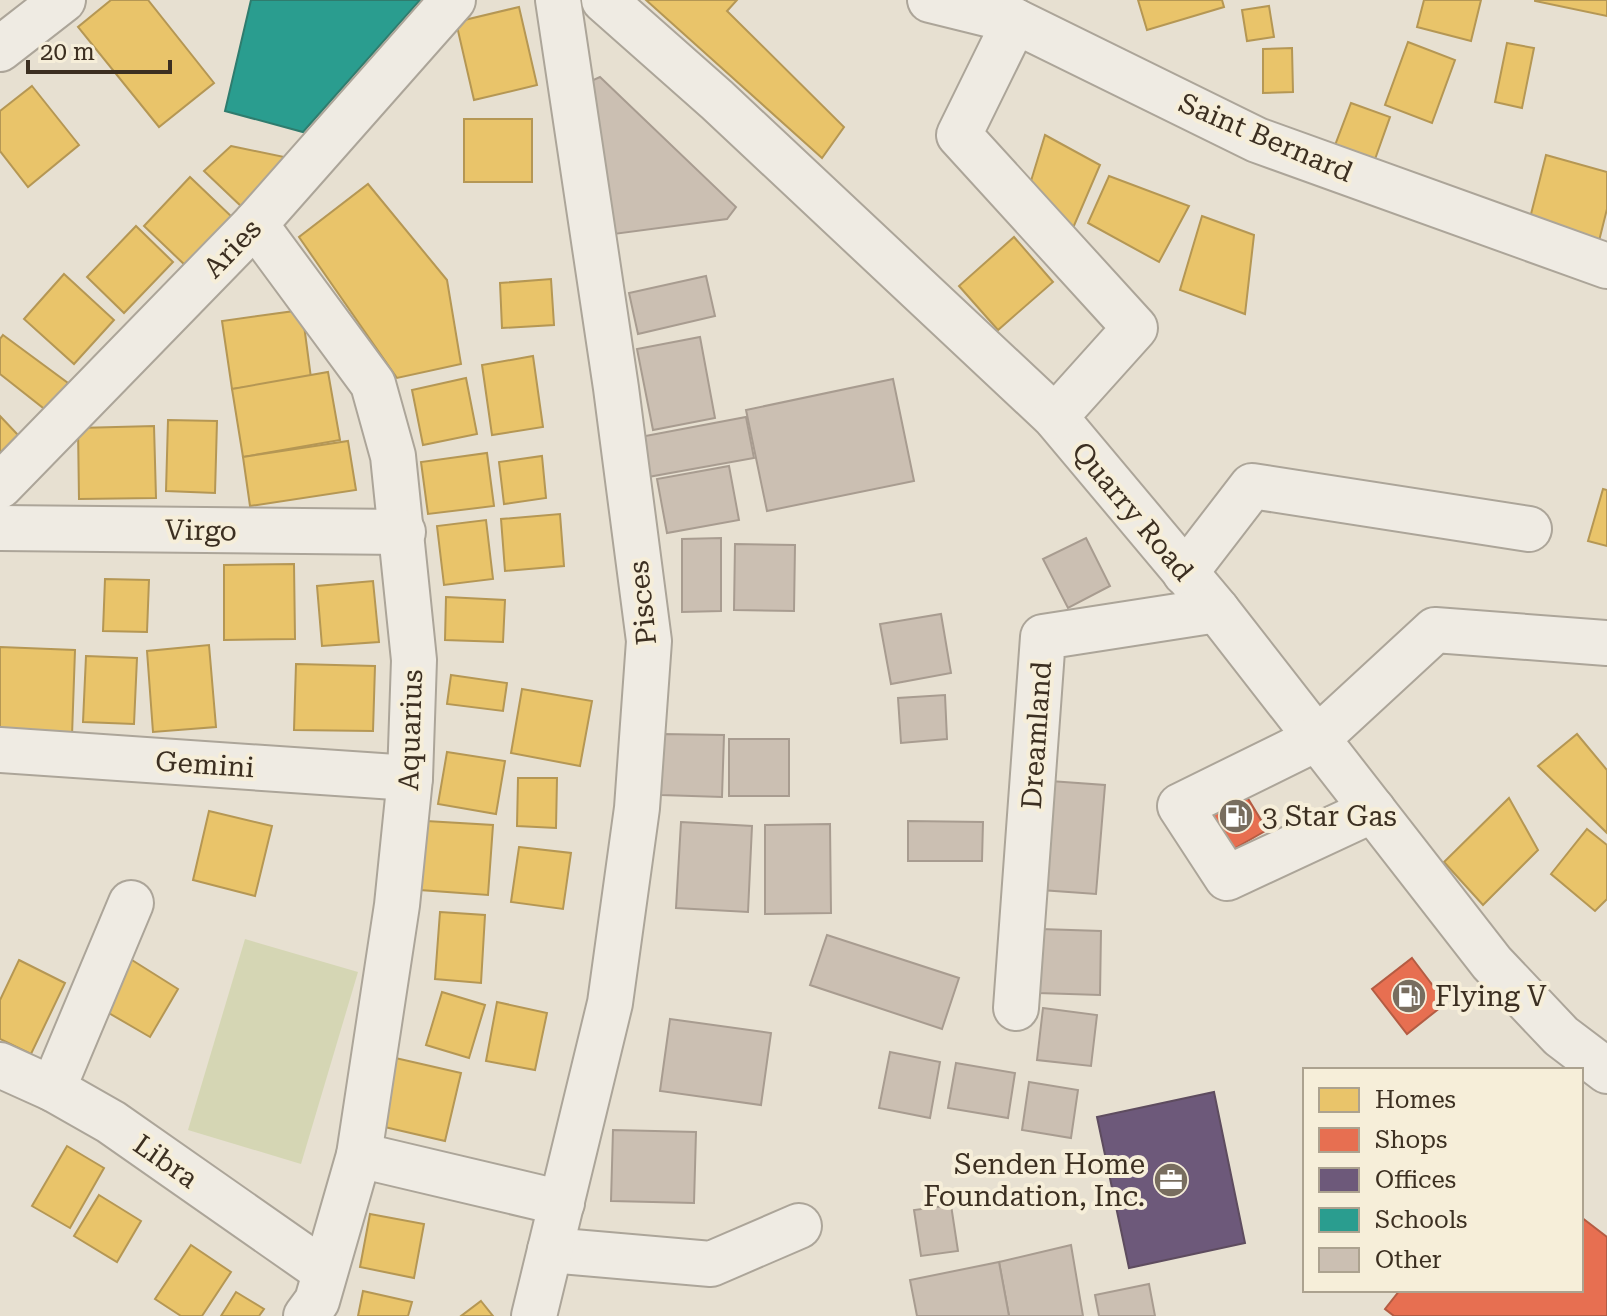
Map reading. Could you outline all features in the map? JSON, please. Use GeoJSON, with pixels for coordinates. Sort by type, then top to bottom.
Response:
{"type":"FeatureCollection","features":[{"type":"Feature","properties":{"kind":"street"},"geometry":{"type":"LineString","coordinates":[[0,49],[63,0]]}},
{"type":"Feature","properties":{"kind":"street","name":"Aries"},"geometry":{"type":"LineString","coordinates":[[0,486],[255,224],[453,0]]}},
{"type":"Feature","properties":{"kind":"street","name":"Pisces"},"geometry":{"type":"LineString","coordinates":[[534,1316],[610,1003],[637,808],[649,641],[616,388],[558,0]]}},
{"type":"Feature","properties":{"kind":"street","name":"Quarry Road"},"geometry":{"type":"LineString","coordinates":[[604,0],[717,100],[1055,417],[1217,610],[1492,963],[1561,1036],[1607,1071]]}},
{"type":"Feature","properties":{"kind":"street","name":"Saint Bernard"},"geometry":{"type":"LineString","coordinates":[[930,0],[1015,21],[1257,140],[1607,266]]}},
{"type":"Feature","properties":{"kind":"street"},"geometry":{"type":"LineString","coordinates":[[1015,21],[959,135],[1135,328],[1055,417]]}},
{"type":"Feature","properties":{"kind":"street","name":"Aquarius"},"geometry":{"type":"LineString","coordinates":[[255,224],[373,384],[393,456],[414,660],[410,778],[397,905],[359,1155],[317,1301],[306,1316]]}},
{"type":"Feature","properties":{"kind":"street"},"geometry":{"type":"LineString","coordinates":[[1185,573],[1252,486],[1529,529]]}},
{"type":"Feature","properties":{"kind":"street","name":"Virgo"},"geometry":{"type":"LineString","coordinates":[[0,528],[403,532]]}},
{"type":"Feature","properties":{"kind":"street","name":"Dreamland"},"geometry":{"type":"LineString","coordinates":[[1016,1008],[1043,637],[1217,610]]}},
{"type":"Feature","properties":{"kind":"street"},"geometry":{"type":"LineString","coordinates":[[1373,810],[1227,878],[1180,806],[1318,738],[1435,630],[1607,643]]}},
{"type":"Feature","properties":{"kind":"street","name":"Gemini"},"geometry":{"type":"LineString","coordinates":[[0,750],[410,778]]}},
{"type":"Feature","properties":{"kind":"street"},"geometry":{"type":"LineString","coordinates":[[53,1089],[131,903]]}},
{"type":"Feature","properties":{"kind":"street","name":"Libra"},"geometry":{"type":"LineString","coordinates":[[0,1065],[53,1089],[111,1122],[324,1271]]}},
{"type":"Feature","properties":{"kind":"street"},"geometry":{"type":"LineString","coordinates":[[359,1155],[562,1203]]}},
{"type":"Feature","properties":{"kind":"street"},"geometry":{"type":"LineString","coordinates":[[550,1250],[711,1264],[799,1226]]}},
{"type":"Feature","properties":{"kind":"green space"},"geometry":{"type":"Polygon","coordinates":[[[245,939],[358,972],[301,1164],[188,1130],[245,939]]]}},
{"type":"Feature","properties":{"kind":"building: Homes"},"geometry":{"type":"Polygon","coordinates":[[[111,0],[148,0],[214,83],[159,127],[78,27],[111,0]]]}},
{"type":"Feature","properties":{"kind":"building: Homes"},"geometry":{"type":"Polygon","coordinates":[[[646,0],[737,0],[727,11],[844,127],[822,158],[646,0]]]}},
{"type":"Feature","properties":{"kind":"building: Homes"},"geometry":{"type":"Polygon","coordinates":[[[1138,0],[1222,0],[1224,7],[1147,30],[1138,0]]]}},
{"type":"Feature","properties":{"kind":"building: Homes"},"geometry":{"type":"Polygon","coordinates":[[[1424,0],[1481,0],[1471,41],[1417,27],[1424,0]]]}},
{"type":"Feature","properties":{"kind":"building: Homes"},"geometry":{"type":"Polygon","coordinates":[[[1607,0],[1607,16],[1535,1],[1607,0]]]}},
{"type":"Feature","properties":{"kind":"building: Homes"},"geometry":{"type":"Polygon","coordinates":[[[1269,6],[1274,37],[1247,41],[1242,10],[1269,6]]]}},
{"type":"Feature","properties":{"kind":"building: Homes"},"geometry":{"type":"Polygon","coordinates":[[[519,7],[537,85],[474,100],[456,22],[519,7]]]}},
{"type":"Feature","properties":{"kind":"building: Homes"},"geometry":{"type":"Polygon","coordinates":[[[1408,42],[1455,60],[1432,123],[1385,105],[1408,42]]]}},
{"type":"Feature","properties":{"kind":"building: Homes"},"geometry":{"type":"Polygon","coordinates":[[[1507,43],[1534,48],[1522,108],[1495,102],[1507,43]]]}},
{"type":"Feature","properties":{"kind":"building: Homes"},"geometry":{"type":"Polygon","coordinates":[[[1292,48],[1293,92],[1263,93],[1263,49],[1292,48]]]}},
{"type":"Feature","properties":{"kind":"building: Homes"},"geometry":{"type":"Polygon","coordinates":[[[32,86],[79,145],[28,187],[0,151],[0,111],[32,86]]]}},
{"type":"Feature","properties":{"kind":"building: Homes"},"geometry":{"type":"Polygon","coordinates":[[[1351,103],[1390,117],[1374,162],[1334,148],[1351,103]]]}},
{"type":"Feature","properties":{"kind":"building: Homes"},"geometry":{"type":"Polygon","coordinates":[[[464,119],[532,119],[532,182],[464,182],[464,119]]]}},
{"type":"Feature","properties":{"kind":"building: Homes"},"geometry":{"type":"Polygon","coordinates":[[[1045,135],[1100,165],[1073,228],[1027,194],[1045,135]]]}},
{"type":"Feature","properties":{"kind":"building: Homes"},"geometry":{"type":"Polygon","coordinates":[[[231,146],[294,159],[243,208],[204,171],[231,146]]]}},
{"type":"Feature","properties":{"kind":"building: Homes"},"geometry":{"type":"Polygon","coordinates":[[[1546,155],[1607,172],[1607,209],[1599,241],[1529,222],[1546,155]]]}},
{"type":"Feature","properties":{"kind":"building: Homes"},"geometry":{"type":"Polygon","coordinates":[[[1109,176],[1189,206],[1159,262],[1088,223],[1109,176]]]}},
{"type":"Feature","properties":{"kind":"building: Homes"},"geometry":{"type":"Polygon","coordinates":[[[190,177],[233,218],[187,267],[144,226],[190,177]]]}},
{"type":"Feature","properties":{"kind":"building: Homes"},"geometry":{"type":"Polygon","coordinates":[[[368,184],[447,280],[461,364],[397,378],[299,237],[368,184]]]}},
{"type":"Feature","properties":{"kind":"building: Homes"},"geometry":{"type":"Polygon","coordinates":[[[1202,216],[1254,235],[1245,314],[1180,290],[1202,216]]]}},
{"type":"Feature","properties":{"kind":"building: Homes"},"geometry":{"type":"Polygon","coordinates":[[[136,226],[173,262],[124,313],[87,277],[136,226]]]}},
{"type":"Feature","properties":{"kind":"building: Homes"},"geometry":{"type":"Polygon","coordinates":[[[1014,237],[1053,282],[998,330],[959,286],[1014,237]]]}},
{"type":"Feature","properties":{"kind":"building: Homes"},"geometry":{"type":"Polygon","coordinates":[[[64,274],[114,320],[74,364],[24,319],[64,274]]]}},
{"type":"Feature","properties":{"kind":"building: Homes"},"geometry":{"type":"Polygon","coordinates":[[[551,279],[554,325],[502,328],[500,283],[551,279]]]}},
{"type":"Feature","properties":{"kind":"building: Homes"},"geometry":{"type":"Polygon","coordinates":[[[302,310],[311,378],[232,389],[222,321],[302,310]]]}},
{"type":"Feature","properties":{"kind":"building: Homes"},"geometry":{"type":"Polygon","coordinates":[[[3,335],[68,383],[47,411],[0,374],[0,339],[3,335]]]}},
{"type":"Feature","properties":{"kind":"building: Homes"},"geometry":{"type":"Polygon","coordinates":[[[533,356],[543,427],[492,435],[482,365],[533,356]]]}},
{"type":"Feature","properties":{"kind":"building: Homes"},"geometry":{"type":"Polygon","coordinates":[[[328,372],[340,440],[243,457],[232,389],[328,372]]]}},
{"type":"Feature","properties":{"kind":"building: Homes"},"geometry":{"type":"Polygon","coordinates":[[[466,378],[477,434],[423,445],[412,390],[466,378]]]}},
{"type":"Feature","properties":{"kind":"building: Homes"},"geometry":{"type":"Polygon","coordinates":[[[0,416],[18,435],[0,453],[0,416]]]}},
{"type":"Feature","properties":{"kind":"building: Homes"},"geometry":{"type":"Polygon","coordinates":[[[168,420],[217,421],[215,493],[166,491],[168,420]]]}},
{"type":"Feature","properties":{"kind":"building: Homes"},"geometry":{"type":"Polygon","coordinates":[[[154,426],[156,498],[79,499],[78,428],[154,426]]]}},
{"type":"Feature","properties":{"kind":"building: Homes"},"geometry":{"type":"Polygon","coordinates":[[[348,441],[356,490],[250,506],[243,457],[348,441]]]}},
{"type":"Feature","properties":{"kind":"building: Homes"},"geometry":{"type":"Polygon","coordinates":[[[487,453],[494,506],[428,514],[421,462],[487,453]]]}},
{"type":"Feature","properties":{"kind":"building: Homes"},"geometry":{"type":"Polygon","coordinates":[[[542,456],[546,498],[504,504],[499,462],[542,456]]]}},
{"type":"Feature","properties":{"kind":"building: Homes"},"geometry":{"type":"Polygon","coordinates":[[[1603,489],[1607,490],[1607,546],[1588,541],[1603,489]]]}},
{"type":"Feature","properties":{"kind":"building: Homes"},"geometry":{"type":"Polygon","coordinates":[[[560,514],[564,566],[505,571],[501,519],[560,514]]]}},
{"type":"Feature","properties":{"kind":"building: Homes"},"geometry":{"type":"Polygon","coordinates":[[[486,520],[493,579],[444,585],[437,526],[486,520]]]}},
{"type":"Feature","properties":{"kind":"building: Homes"},"geometry":{"type":"Polygon","coordinates":[[[294,564],[295,639],[224,640],[224,565],[294,564]]]}},
{"type":"Feature","properties":{"kind":"building: Homes"},"geometry":{"type":"Polygon","coordinates":[[[105,579],[149,580],[147,632],[103,631],[105,579]]]}},
{"type":"Feature","properties":{"kind":"building: Homes"},"geometry":{"type":"Polygon","coordinates":[[[373,581],[379,642],[322,646],[317,586],[373,581]]]}},
{"type":"Feature","properties":{"kind":"building: Homes"},"geometry":{"type":"Polygon","coordinates":[[[446,597],[505,600],[503,642],[445,640],[446,597]]]}},
{"type":"Feature","properties":{"kind":"building: Homes"},"geometry":{"type":"Polygon","coordinates":[[[209,645],[216,727],[153,732],[147,651],[209,645]]]}},
{"type":"Feature","properties":{"kind":"building: Homes"},"geometry":{"type":"Polygon","coordinates":[[[0,647],[75,650],[72,736],[0,734],[0,647]]]}},
{"type":"Feature","properties":{"kind":"building: Homes"},"geometry":{"type":"Polygon","coordinates":[[[86,656],[137,658],[134,724],[83,722],[86,656]]]}},
{"type":"Feature","properties":{"kind":"building: Homes"},"geometry":{"type":"Polygon","coordinates":[[[296,664],[375,666],[373,731],[294,730],[296,664]]]}},
{"type":"Feature","properties":{"kind":"building: Homes"},"geometry":{"type":"Polygon","coordinates":[[[451,675],[507,683],[503,711],[447,704],[451,675]]]}},
{"type":"Feature","properties":{"kind":"building: Homes"},"geometry":{"type":"Polygon","coordinates":[[[522,689],[592,701],[580,766],[511,753],[522,689]]]}},
{"type":"Feature","properties":{"kind":"building: Homes"},"geometry":{"type":"Polygon","coordinates":[[[1577,734],[1607,770],[1607,833],[1538,766],[1577,734]]]}},
{"type":"Feature","properties":{"kind":"building: Homes"},"geometry":{"type":"Polygon","coordinates":[[[447,752],[505,761],[496,814],[438,804],[447,752]]]}},
{"type":"Feature","properties":{"kind":"building: Homes"},"geometry":{"type":"Polygon","coordinates":[[[518,778],[557,778],[556,828],[517,826],[518,778]]]}},
{"type":"Feature","properties":{"kind":"building: Homes"},"geometry":{"type":"Polygon","coordinates":[[[1509,798],[1538,850],[1483,905],[1444,862],[1509,798]]]}},
{"type":"Feature","properties":{"kind":"building: Homes"},"geometry":{"type":"Polygon","coordinates":[[[209,811],[272,826],[255,896],[193,880],[209,811]]]}},
{"type":"Feature","properties":{"kind":"building: Homes"},"geometry":{"type":"Polygon","coordinates":[[[426,821],[493,825],[488,895],[420,890],[426,821]]]}},
{"type":"Feature","properties":{"kind":"building: Homes"},"geometry":{"type":"Polygon","coordinates":[[[1587,829],[1607,845],[1607,899],[1595,911],[1551,874],[1587,829]]]}},
{"type":"Feature","properties":{"kind":"building: Homes"},"geometry":{"type":"Polygon","coordinates":[[[519,847],[571,853],[563,909],[511,902],[519,847]]]}},
{"type":"Feature","properties":{"kind":"building: Homes"},"geometry":{"type":"Polygon","coordinates":[[[440,912],[485,915],[481,983],[435,979],[440,912]]]}},
{"type":"Feature","properties":{"kind":"building: Homes"},"geometry":{"type":"Polygon","coordinates":[[[124,955],[178,989],[150,1037],[95,1005],[124,955]]]}},
{"type":"Feature","properties":{"kind":"building: Homes"},"geometry":{"type":"Polygon","coordinates":[[[19,960],[65,983],[31,1054],[0,1039],[0,1000],[19,960]]]}},
{"type":"Feature","properties":{"kind":"building: Homes"},"geometry":{"type":"Polygon","coordinates":[[[442,992],[485,1005],[469,1058],[426,1045],[442,992]]]}},
{"type":"Feature","properties":{"kind":"building: Homes"},"geometry":{"type":"Polygon","coordinates":[[[497,1002],[547,1013],[535,1070],[486,1061],[497,1002]]]}},
{"type":"Feature","properties":{"kind":"building: Homes"},"geometry":{"type":"Polygon","coordinates":[[[391,1057],[461,1073],[445,1141],[376,1125],[391,1057]]]}},
{"type":"Feature","properties":{"kind":"building: Homes"},"geometry":{"type":"Polygon","coordinates":[[[67,1146],[104,1168],[70,1228],[32,1206],[67,1146]]]}},
{"type":"Feature","properties":{"kind":"building: Homes"},"geometry":{"type":"Polygon","coordinates":[[[99,1195],[141,1221],[117,1262],[74,1236],[99,1195]]]}},
{"type":"Feature","properties":{"kind":"building: Homes"},"geometry":{"type":"Polygon","coordinates":[[[370,1214],[424,1224],[414,1278],[360,1267],[370,1214]]]}},
{"type":"Feature","properties":{"kind":"building: Homes"},"geometry":{"type":"Polygon","coordinates":[[[191,1245],[231,1272],[202,1316],[181,1316],[155,1299],[191,1245]]]}},
{"type":"Feature","properties":{"kind":"building: Homes"},"geometry":{"type":"Polygon","coordinates":[[[363,1291],[412,1302],[408,1316],[358,1316],[363,1291]]]}},
{"type":"Feature","properties":{"kind":"building: Homes"},"geometry":{"type":"Polygon","coordinates":[[[236,1292],[264,1309],[259,1316],[221,1316],[236,1292]]]}},
{"type":"Feature","properties":{"kind":"building: Homes"},"geometry":{"type":"Polygon","coordinates":[[[481,1301],[493,1316],[461,1316],[481,1301]]]}},
{"type":"Feature","properties":{"kind":"building: Shops","name":"3 Star Gas"},"geometry":{"type":"Polygon","coordinates":[[[1238,782],[1267,830],[1232,850],[1205,802],[1238,782]]]}},
{"type":"Feature","properties":{"kind":"building: Shops","name":"Flying V"},"geometry":{"type":"Polygon","coordinates":[[[1412,958],[1446,1003],[1407,1034],[1372,989],[1412,958]]]}},
{"type":"Feature","properties":{"kind":"building: Shops"},"geometry":{"type":"Polygon","coordinates":[[[1583,1219],[1607,1237],[1607,1316],[1394,1316],[1385,1309],[1398,1292],[1583,1292],[1583,1219]]]}},
{"type":"Feature","properties":{"kind":"building: Offices","name":"Senden Home Foundation, Inc."},"geometry":{"type":"Polygon","coordinates":[[[1214,1092],[1245,1243],[1129,1268],[1097,1117],[1214,1092]]]}},
{"type":"Feature","properties":{"kind":"building: Schools"},"geometry":{"type":"Polygon","coordinates":[[[251,0],[420,0],[303,132],[225,111],[251,0]]]}},
{"type":"Feature","properties":{"kind":"building: Other"},"geometry":{"type":"Polygon","coordinates":[[[600,77],[736,207],[727,219],[614,234],[591,81],[600,77]]]}},
{"type":"Feature","properties":{"kind":"building: Other"},"geometry":{"type":"Polygon","coordinates":[[[706,276],[715,316],[638,334],[629,293],[706,276]]]}},
{"type":"Feature","properties":{"kind":"building: Other"},"geometry":{"type":"Polygon","coordinates":[[[700,337],[715,418],[653,430],[637,349],[700,337]]]}},
{"type":"Feature","properties":{"kind":"building: Other"},"geometry":{"type":"Polygon","coordinates":[[[893,379],[914,481],[767,511],[746,410],[893,379]]]}},
{"type":"Feature","properties":{"kind":"building: Other"},"geometry":{"type":"Polygon","coordinates":[[[746,417],[754,458],[648,477],[640,437],[746,417]]]}},
{"type":"Feature","properties":{"kind":"building: Other"},"geometry":{"type":"Polygon","coordinates":[[[729,466],[739,520],[667,533],[657,479],[729,466]]]}},
{"type":"Feature","properties":{"kind":"building: Other"},"geometry":{"type":"Polygon","coordinates":[[[721,538],[721,611],[682,612],[682,539],[721,538]]]}},
{"type":"Feature","properties":{"kind":"building: Other"},"geometry":{"type":"Polygon","coordinates":[[[1086,538],[1110,586],[1068,608],[1043,559],[1086,538]]]}},
{"type":"Feature","properties":{"kind":"building: Other"},"geometry":{"type":"Polygon","coordinates":[[[735,544],[795,545],[794,611],[734,610],[735,544]]]}},
{"type":"Feature","properties":{"kind":"building: Other"},"geometry":{"type":"Polygon","coordinates":[[[941,614],[951,673],[891,684],[880,624],[941,614]]]}},
{"type":"Feature","properties":{"kind":"building: Other"},"geometry":{"type":"Polygon","coordinates":[[[945,695],[947,739],[901,743],[898,698],[945,695]]]}},
{"type":"Feature","properties":{"kind":"building: Other"},"geometry":{"type":"Polygon","coordinates":[[[662,734],[724,735],[722,797],[661,795],[662,734]]]}},
{"type":"Feature","properties":{"kind":"building: Other"},"geometry":{"type":"Polygon","coordinates":[[[729,739],[789,739],[789,796],[729,796],[729,739]]]}},
{"type":"Feature","properties":{"kind":"building: Other"},"geometry":{"type":"Polygon","coordinates":[[[1050,781],[1105,785],[1096,894],[1041,890],[1050,781]]]}},
{"type":"Feature","properties":{"kind":"building: Other"},"geometry":{"type":"Polygon","coordinates":[[[908,821],[983,822],[982,861],[908,861],[908,821]]]}},
{"type":"Feature","properties":{"kind":"building: Other"},"geometry":{"type":"Polygon","coordinates":[[[681,822],[752,826],[748,912],[676,908],[681,822]]]}},
{"type":"Feature","properties":{"kind":"building: Other"},"geometry":{"type":"Polygon","coordinates":[[[830,824],[831,913],[765,914],[765,825],[830,824]]]}},
{"type":"Feature","properties":{"kind":"building: Other"},"geometry":{"type":"Polygon","coordinates":[[[1040,929],[1101,931],[1100,995],[1038,993],[1040,929]]]}},
{"type":"Feature","properties":{"kind":"building: Other"},"geometry":{"type":"Polygon","coordinates":[[[827,935],[959,978],[942,1029],[810,985],[827,935]]]}},
{"type":"Feature","properties":{"kind":"building: Other"},"geometry":{"type":"Polygon","coordinates":[[[1043,1008],[1097,1015],[1091,1066],[1037,1060],[1043,1008]]]}},
{"type":"Feature","properties":{"kind":"building: Other"},"geometry":{"type":"Polygon","coordinates":[[[670,1019],[771,1033],[761,1105],[660,1091],[670,1019]]]}},
{"type":"Feature","properties":{"kind":"building: Other"},"geometry":{"type":"Polygon","coordinates":[[[890,1052],[940,1062],[930,1118],[879,1108],[890,1052]]]}},
{"type":"Feature","properties":{"kind":"building: Other"},"geometry":{"type":"Polygon","coordinates":[[[956,1063],[1015,1073],[1008,1118],[948,1108],[956,1063]]]}},
{"type":"Feature","properties":{"kind":"building: Other"},"geometry":{"type":"Polygon","coordinates":[[[1029,1082],[1078,1090],[1071,1138],[1022,1130],[1029,1082]]]}},
{"type":"Feature","properties":{"kind":"building: Other"},"geometry":{"type":"Polygon","coordinates":[[[613,1130],[696,1132],[694,1203],[611,1201],[613,1130]]]}},
{"type":"Feature","properties":{"kind":"building: Other"},"geometry":{"type":"Polygon","coordinates":[[[951,1205],[958,1251],[921,1256],[914,1210],[951,1205]]]}},
{"type":"Feature","properties":{"kind":"building: Other"},"geometry":{"type":"Polygon","coordinates":[[[1071,1245],[1083,1316],[1009,1316],[999,1262],[1071,1245]]]}},
{"type":"Feature","properties":{"kind":"building: Other"},"geometry":{"type":"Polygon","coordinates":[[[999,1262],[1009,1316],[917,1316],[910,1280],[999,1262]]]}},
{"type":"Feature","properties":{"kind":"building: Other"},"geometry":{"type":"Polygon","coordinates":[[[1149,1284],[1155,1316],[1099,1316],[1095,1295],[1149,1284]]]}},
{"type":"Feature","properties":{"kind":"place","name":"3 Star Gas"},"geometry":{"type":"Point","coordinates":[1236,816]}},
{"type":"Feature","properties":{"kind":"place","name":"Flying V"},"geometry":{"type":"Point","coordinates":[1409,996]}},
{"type":"Feature","properties":{"kind":"place","name":"Senden Home Foundation, Inc."},"geometry":{"type":"Point","coordinates":[1171,1180]}}]}
